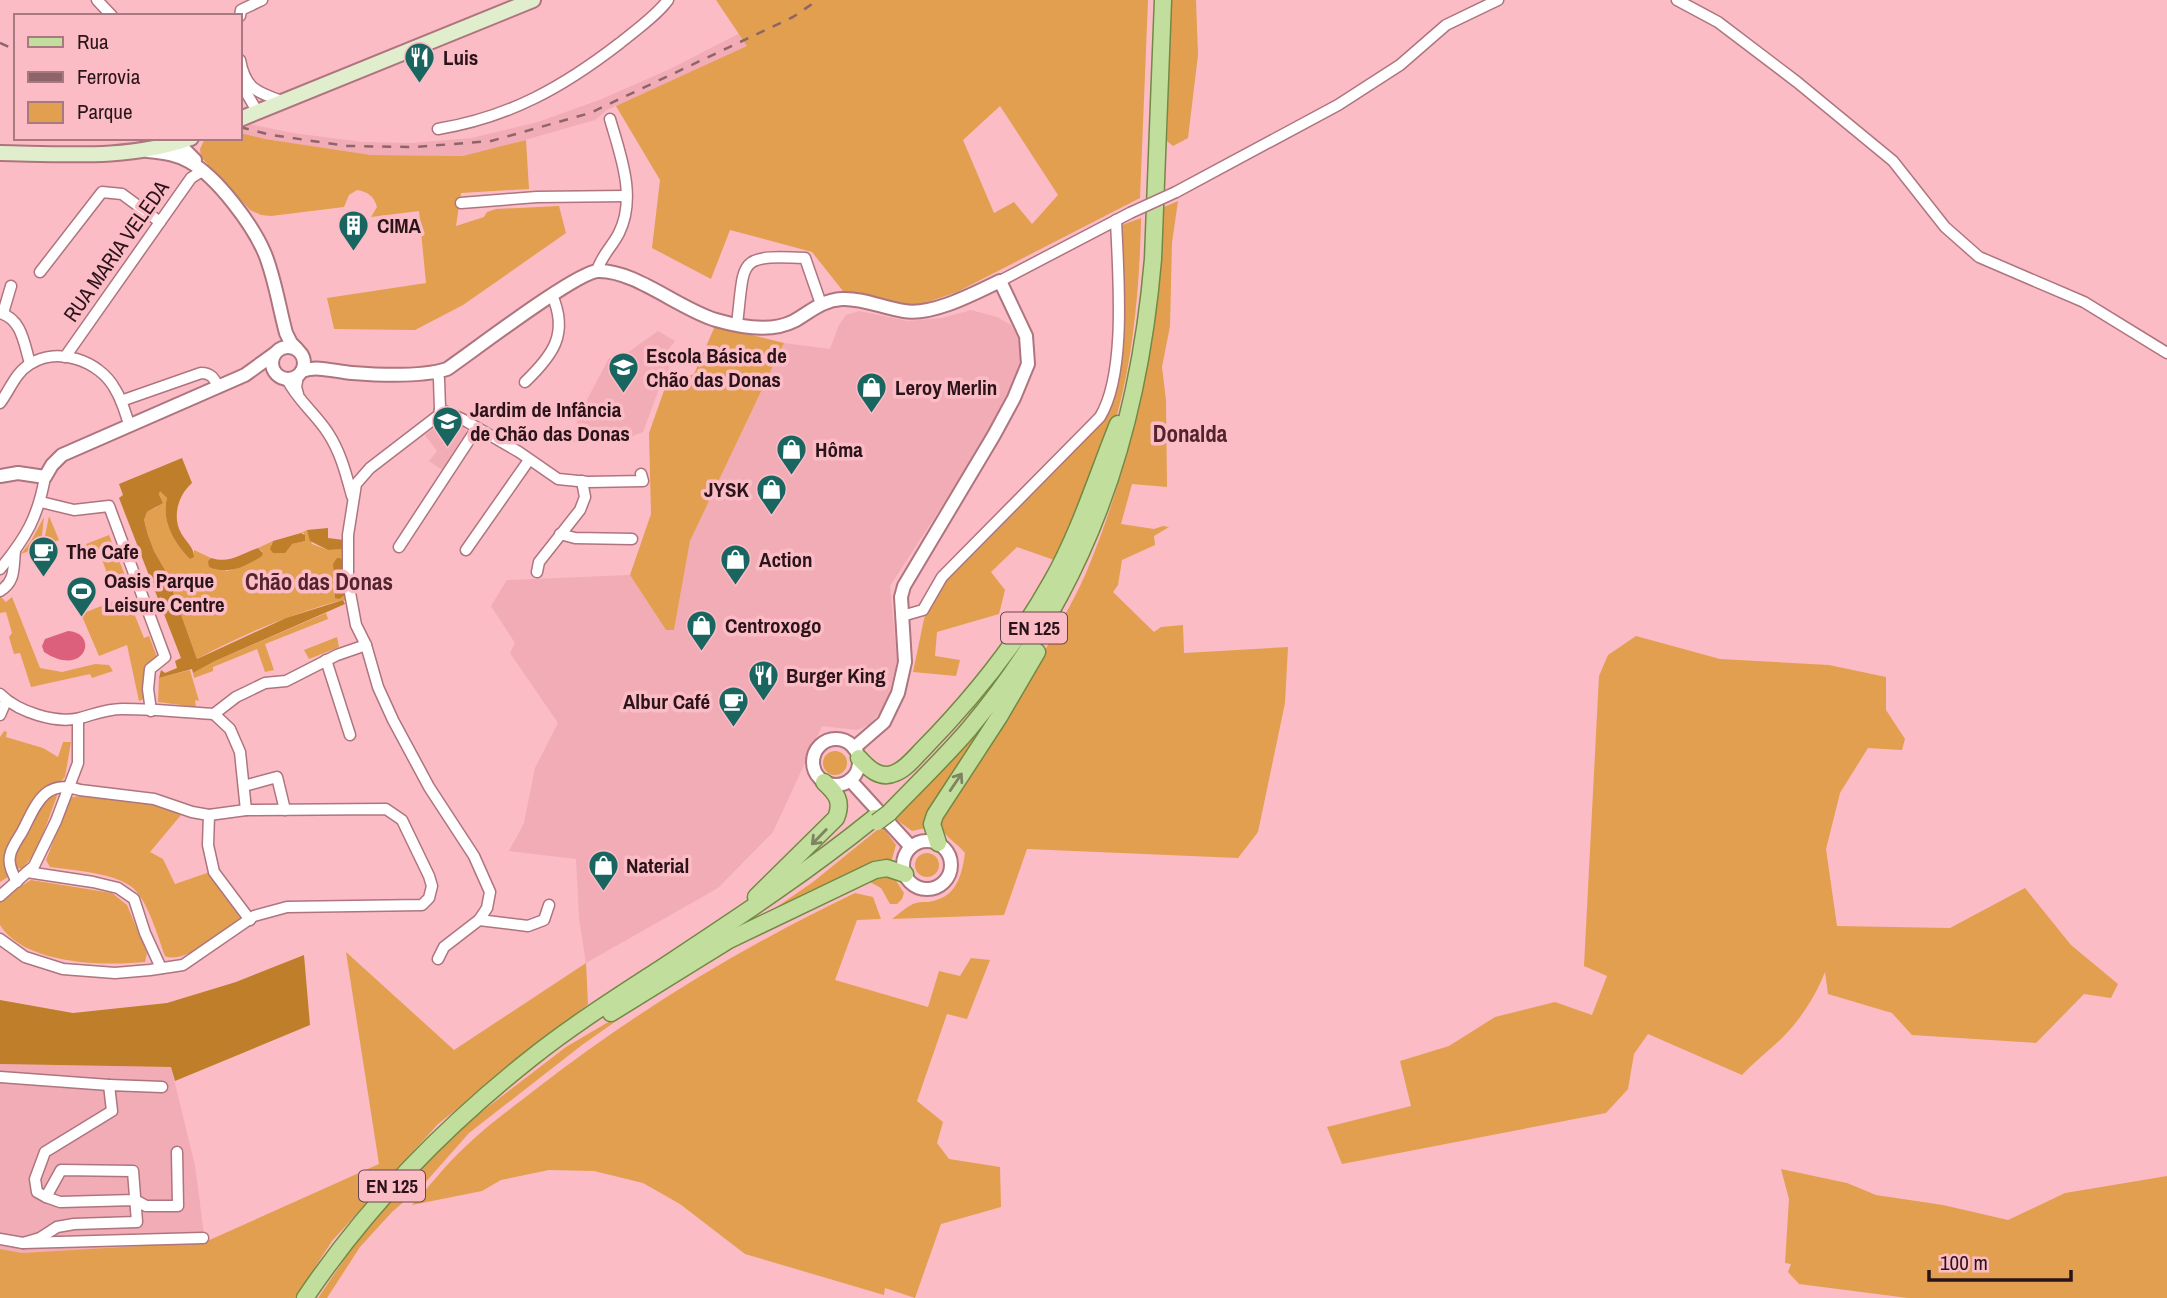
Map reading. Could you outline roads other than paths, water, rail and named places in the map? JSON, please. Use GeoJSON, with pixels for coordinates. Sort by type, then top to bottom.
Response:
{"type":"FeatureCollection","features":[{"type":"Feature","properties":{"kind":"main road"},"geometry":{"type":"LineString","coordinates":[[242,117],[531,0]]}},
{"type":"Feature","properties":{"kind":"main road","name":"EN 125"},"geometry":{"type":"LineString","coordinates":[[881,815],[974,715],[1032,631],[1057,589],[1087,522],[1122,412],[1139,327],[1144,270],[1155,0]]}},
{"type":"Feature","properties":{"kind":"main road","name":"EN 125"},"geometry":{"type":"LineString","coordinates":[[305,1298],[333,1257],[414,1161],[494,1089],[598,1010],[776,893],[881,815],[970,728],[1019,662],[1049,615],[1082,551],[1120,450],[1137,385],[1153,259],[1163,0]]}},
{"type":"Feature","properties":{"kind":"main road"},"geometry":{"type":"LineString","coordinates":[[0,153],[89,154],[174,150],[190,140]]}},
{"type":"Feature","properties":{"kind":"main road"},"geometry":{"type":"LineString","coordinates":[[938,843],[933,832],[935,815],[1018,687],[1079,570],[1115,479],[1137,385]]}},
{"type":"Feature","properties":{"kind":"main road"},"geometry":{"type":"LineString","coordinates":[[857,753],[875,772],[887,775],[895,773],[928,743],[976,690],[1052,581],[1070,546],[1122,412]]}},
{"type":"Feature","properties":{"kind":"main road"},"geometry":{"type":"LineString","coordinates":[[531,1060],[630,982],[755,898],[836,818],[840,805],[838,799],[824,782]]}},
{"type":"Feature","properties":{"kind":"main road"},"geometry":{"type":"LineString","coordinates":[[531,1060],[729,940],[773,917],[875,870],[887,869],[905,874]]}},
{"type":"Feature","properties":{"kind":"street"},"geometry":{"type":"LineString","coordinates":[[97,0],[110,14]]}},
{"type":"Feature","properties":{"kind":"street"},"geometry":{"type":"LineString","coordinates":[[240,14],[241,10],[262,0]]}},
{"type":"Feature","properties":{"kind":"street"},"geometry":{"type":"LineString","coordinates":[[438,129],[465,125],[503,114],[552,89],[588,67],[633,33],[668,0]]}},
{"type":"Feature","properties":{"kind":"street"},"geometry":{"type":"LineString","coordinates":[[244,375],[291,375],[309,368],[353,373],[437,373],[447,369],[552,295],[597,271],[621,275],[702,315],[737,324],[776,328],[792,322],[821,304],[840,299],[858,300],[908,312],[932,309],[1000,281],[1116,220],[1177,192],[1338,105],[1400,65],[1446,24],[1498,0]]}},
{"type":"Feature","properties":{"kind":"street"},"geometry":{"type":"LineString","coordinates":[[1677,0],[1718,22],[1797,82],[1893,161],[1945,227],[1979,257],[2084,302],[2167,353]]}},
{"type":"Feature","properties":{"kind":"street"},"geometry":{"type":"LineString","coordinates":[[245,87],[282,101]]}},
{"type":"Feature","properties":{"kind":"street"},"geometry":{"type":"LineString","coordinates":[[245,87],[258,100],[257,111]]}},
{"type":"Feature","properties":{"kind":"street"},"geometry":{"type":"LineString","coordinates":[[242,112],[245,87]]}},
{"type":"Feature","properties":{"kind":"street"},"geometry":{"type":"LineString","coordinates":[[597,271],[600,260],[619,233],[625,216],[625,174],[610,119]]}},
{"type":"Feature","properties":{"kind":"street"},"geometry":{"type":"LineString","coordinates":[[193,140],[192,151],[198,165]]}},
{"type":"Feature","properties":{"kind":"street"},"geometry":{"type":"LineString","coordinates":[[174,150],[183,147],[232,202],[256,235],[266,256],[290,342],[300,351],[304,360],[291,375]]}},
{"type":"Feature","properties":{"kind":"street","name":"RUA MARIA VELEDA"},"geometry":{"type":"LineString","coordinates":[[65,357],[198,165]]}},
{"type":"Feature","properties":{"kind":"street"},"geometry":{"type":"LineString","coordinates":[[40,272],[102,192],[122,194],[160,222]]}},
{"type":"Feature","properties":{"kind":"street"},"geometry":{"type":"LineString","coordinates":[[461,204],[537,197],[626,196]]}},
{"type":"Feature","properties":{"kind":"street"},"geometry":{"type":"LineString","coordinates":[[902,616],[923,610],[942,577],[1100,417],[1107,405],[1115,376],[1117,352],[1116,220]]}},
{"type":"Feature","properties":{"kind":"street"},"geometry":{"type":"LineString","coordinates":[[737,324],[745,268],[751,261],[764,256],[806,258],[821,304]]}},
{"type":"Feature","properties":{"kind":"street"},"geometry":{"type":"LineString","coordinates":[[857,753],[844,740],[837,738],[824,741],[814,752],[813,767],[816,775],[824,782],[837,785],[850,780],[857,770],[857,753],[884,722],[898,693],[905,662],[901,597],[907,577],[988,446],[1014,398],[1028,364],[1026,336],[1000,281]]}},
{"type":"Feature","properties":{"kind":"street"},"geometry":{"type":"LineString","coordinates":[[10,286],[1,313],[16,321],[30,363]]}},
{"type":"Feature","properties":{"kind":"street"},"geometry":{"type":"LineString","coordinates":[[525,382],[548,360],[560,330],[558,309],[552,295]]}},
{"type":"Feature","properties":{"kind":"street"},"geometry":{"type":"LineString","coordinates":[[279,309],[276,352],[272,366],[291,375],[301,401],[327,431],[340,455],[353,500]]}},
{"type":"Feature","properties":{"kind":"street"},"geometry":{"type":"LineString","coordinates":[[0,569],[32,527],[41,502],[45,477],[62,455],[244,375],[285,346],[300,351],[334,370]]}},
{"type":"Feature","properties":{"kind":"street"},"geometry":{"type":"LineString","coordinates":[[0,403],[20,372],[30,363],[46,357],[65,357],[77,359],[104,374],[115,388],[129,424]]}},
{"type":"Feature","properties":{"kind":"street"},"geometry":{"type":"LineString","coordinates":[[121,401],[201,373],[213,377],[218,386]]}},
{"type":"Feature","properties":{"kind":"street"},"geometry":{"type":"LineString","coordinates":[[437,373],[439,415],[370,468],[356,484],[348,535],[348,582],[356,625],[393,720],[429,787],[474,856],[490,892],[487,908],[479,920],[444,947],[438,959]]}},
{"type":"Feature","properties":{"kind":"street"},"geometry":{"type":"LineString","coordinates":[[440,409],[464,420],[558,480],[643,481],[641,474]]}},
{"type":"Feature","properties":{"kind":"street"},"geometry":{"type":"LineString","coordinates":[[399,547],[477,428]]}},
{"type":"Feature","properties":{"kind":"street"},"geometry":{"type":"LineString","coordinates":[[466,550],[529,460]]}},
{"type":"Feature","properties":{"kind":"street"},"geometry":{"type":"LineString","coordinates":[[0,476],[18,473],[45,477]]}},
{"type":"Feature","properties":{"kind":"street"},"geometry":{"type":"LineString","coordinates":[[537,572],[539,562],[580,510],[585,497],[582,481]]}},
{"type":"Feature","properties":{"kind":"street"},"geometry":{"type":"LineString","coordinates":[[41,502],[74,510],[109,506],[165,657],[150,669],[148,690],[151,711]]}},
{"type":"Feature","properties":{"kind":"street"},"geometry":{"type":"LineString","coordinates":[[560,534],[575,538],[632,539]]}},
{"type":"Feature","properties":{"kind":"street"},"geometry":{"type":"LineString","coordinates":[[0,591],[13,577],[15,551]]}},
{"type":"Feature","properties":{"kind":"street"},"geometry":{"type":"LineString","coordinates":[[0,715],[3,698],[51,719],[78,719],[101,710],[214,714],[236,697],[265,683],[286,681],[326,660],[366,645]]}},
{"type":"Feature","properties":{"kind":"street"},"geometry":{"type":"LineString","coordinates":[[326,660],[350,735]]}},
{"type":"Feature","properties":{"kind":"street"},"geometry":{"type":"LineString","coordinates":[[214,714],[230,729],[240,752],[246,810]]}},
{"type":"Feature","properties":{"kind":"street"},"geometry":{"type":"LineString","coordinates":[[0,896],[34,866],[46,843],[78,763],[78,719]]}},
{"type":"Feature","properties":{"kind":"street"},"geometry":{"type":"LineString","coordinates":[[244,786],[277,777],[285,810]]}},
{"type":"Feature","properties":{"kind":"street"},"geometry":{"type":"LineString","coordinates":[[850,780],[911,846]]}},
{"type":"Feature","properties":{"kind":"street"},"geometry":{"type":"LineString","coordinates":[[0,939],[25,957],[63,969],[115,973],[161,968],[183,965],[250,920],[287,906],[422,905],[429,898],[432,886],[402,820],[386,809],[246,810],[209,815],[155,799],[70,787],[55,788],[43,795],[34,809],[10,856],[10,868],[17,882]]}},
{"type":"Feature","properties":{"kind":"street"},"geometry":{"type":"LineString","coordinates":[[209,815],[208,845],[214,872],[250,920]]}},
{"type":"Feature","properties":{"kind":"street"},"geometry":{"type":"LineString","coordinates":[[924,841],[938,843],[948,851],[951,859],[952,866],[946,880],[940,886],[926,889],[913,884],[905,874],[904,859],[911,846],[924,841]]}},
{"type":"Feature","properties":{"kind":"street"},"geometry":{"type":"LineString","coordinates":[[27,872],[118,888],[134,899],[145,933],[161,968]]}},
{"type":"Feature","properties":{"kind":"street"},"geometry":{"type":"LineString","coordinates":[[479,920],[528,926],[544,920],[549,905]]}},
{"type":"Feature","properties":{"kind":"street"},"geometry":{"type":"LineString","coordinates":[[0,1077],[162,1087]]}},
{"type":"Feature","properties":{"kind":"street"},"geometry":{"type":"LineString","coordinates":[[109,1085],[112,1111],[45,1152],[35,1179],[37,1192],[60,1202],[135,1200],[146,1206],[178,1206],[177,1152]]}},
{"type":"Feature","properties":{"kind":"street"},"geometry":{"type":"LineString","coordinates":[[23,1243],[40,1238],[57,1227],[137,1222],[133,1171],[61,1170],[46,1197]]}},
{"type":"Feature","properties":{"kind":"street"},"geometry":{"type":"LineString","coordinates":[[0,1238],[23,1243],[203,1238]]}},
{"type":"Feature","properties":{"kind":"railway"},"geometry":{"type":"LineString","coordinates":[[242,128],[271,135],[348,146],[415,147],[491,141],[590,113],[793,17],[818,0]]}},
{"type":"Feature","properties":{"kind":"railway"},"geometry":{"type":"LineString","coordinates":[[0,43],[14,49]]}},
{"type":"Feature","properties":{"kind":"place","name":"Luis"},"geometry":{"type":"Point","coordinates":[420,84]}},
{"type":"Feature","properties":{"kind":"place","name":"CIMA"},"geometry":{"type":"Point","coordinates":[354,252]}},
{"type":"Feature","properties":{"kind":"place","name":"Escola Básica de Chão das Donas"},"geometry":{"type":"Point","coordinates":[623,394]}},
{"type":"Feature","properties":{"kind":"place","name":"Leroy Merlin"},"geometry":{"type":"Point","coordinates":[872,414]}},
{"type":"Feature","properties":{"kind":"place","name":"Jardim de Infância de Chão das Donas"},"geometry":{"type":"Point","coordinates":[447,448]}},
{"type":"Feature","properties":{"kind":"place","name":"Hôma"},"geometry":{"type":"Point","coordinates":[792,476]}},
{"type":"Feature","properties":{"kind":"place","name":"JYSK"},"geometry":{"type":"Point","coordinates":[772,516]}},
{"type":"Feature","properties":{"kind":"place","name":"The Cafe"},"geometry":{"type":"Point","coordinates":[43,578]}},
{"type":"Feature","properties":{"kind":"place","name":"Action"},"geometry":{"type":"Point","coordinates":[736,586]}},
{"type":"Feature","properties":{"kind":"place","name":"Oasis Parque Leisure Centre"},"geometry":{"type":"Point","coordinates":[81,619]}},
{"type":"Feature","properties":{"kind":"place","name":"Centroxogo"},"geometry":{"type":"Point","coordinates":[702,652]}},
{"type":"Feature","properties":{"kind":"place","name":"Burger King"},"geometry":{"type":"Point","coordinates":[763,702]}},
{"type":"Feature","properties":{"kind":"place","name":"Albur Café"},"geometry":{"type":"Point","coordinates":[733,728]}},
{"type":"Feature","properties":{"kind":"place","name":"Naterial"},"geometry":{"type":"Point","coordinates":[603,892]}},
{"type":"Feature","properties":{"kind":"district","name":"Donalda"},"geometry":{"type":"Point","coordinates":[1190,433]}},
{"type":"Feature","properties":{"kind":"district","name":"Chão das Donas"},"geometry":{"type":"Point","coordinates":[319,581]}}]}
